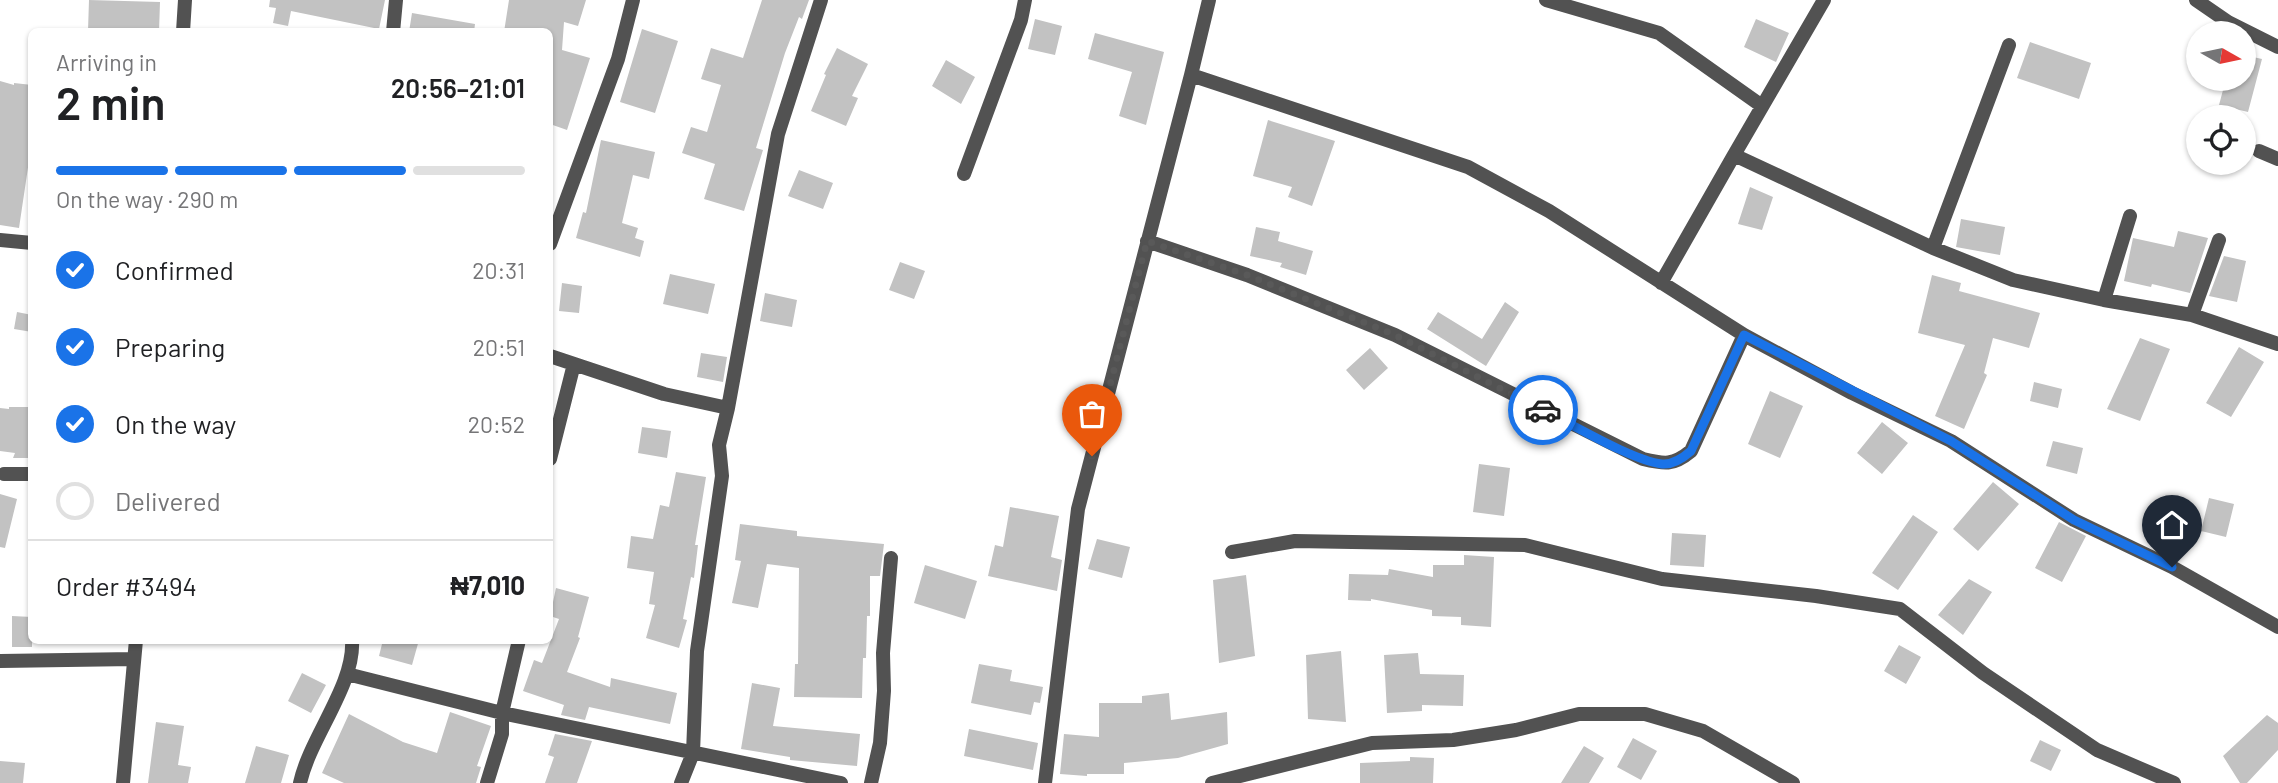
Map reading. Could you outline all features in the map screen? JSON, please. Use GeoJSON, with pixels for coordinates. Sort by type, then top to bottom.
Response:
{"type":"FeatureCollection","features":[{"type":"Feature","properties":{"kind":"street"},"geometry":{"type":"LineString","coordinates":[[183,28],[184,0]]}},
{"type":"Feature","properties":{"kind":"street"},"geometry":{"type":"LineString","coordinates":[[393,28],[396,0]]}},
{"type":"Feature","properties":{"kind":"street"},"geometry":{"type":"LineString","coordinates":[[553,236],[618,59],[633,0]]}},
{"type":"Feature","properties":{"kind":"street"},"geometry":{"type":"LineString","coordinates":[[681,783],[693,753],[697,651],[722,476],[719,445],[778,134],[821,0]]}},
{"type":"Feature","properties":{"kind":"street"},"geometry":{"type":"LineString","coordinates":[[964,174],[1021,20],[1025,0]]}},
{"type":"Feature","properties":{"kind":"street"},"geometry":{"type":"LineString","coordinates":[[1045,783],[1078,509],[1209,0]]}},
{"type":"Feature","properties":{"kind":"street"},"geometry":{"type":"LineString","coordinates":[[1546,0],[1659,33],[1762,106]]}},
{"type":"Feature","properties":{"kind":"street"},"geometry":{"type":"LineString","coordinates":[[1661,283],[1824,0]]}},
{"type":"Feature","properties":{"kind":"street"},"geometry":{"type":"LineString","coordinates":[[2196,0],[2228,22],[2278,47]]}},
{"type":"Feature","properties":{"kind":"street"},"geometry":{"type":"LineString","coordinates":[[1933,248],[2009,45]]}},
{"type":"Feature","properties":{"kind":"street"},"geometry":{"type":"LineString","coordinates":[[1191,75],[1468,167],[1549,211],[1744,335],[1951,441],[2074,520],[2172,567],[2278,627]]}},
{"type":"Feature","properties":{"kind":"street"},"geometry":{"type":"LineString","coordinates":[[2259,151],[2278,159]]}},
{"type":"Feature","properties":{"kind":"street"},"geometry":{"type":"LineString","coordinates":[[1734,155],[1933,248],[2013,280],[2104,300],[2192,315],[2278,344]]}},
{"type":"Feature","properties":{"kind":"street"},"geometry":{"type":"LineString","coordinates":[[2104,300],[2130,216]]}},
{"type":"Feature","properties":{"kind":"street"},"geometry":{"type":"LineString","coordinates":[[0,240],[28,243]]}},
{"type":"Feature","properties":{"kind":"street"},"geometry":{"type":"LineString","coordinates":[[2192,315],[2219,240]]}},
{"type":"Feature","properties":{"kind":"street"},"geometry":{"type":"LineString","coordinates":[[1147,241],[1247,275],[1395,335],[1643,459],[1665,464],[1681,460],[1691,451],[1744,335]]}},
{"type":"Feature","properties":{"kind":"street"},"geometry":{"type":"LineString","coordinates":[[553,357],[664,394],[728,408]]}},
{"type":"Feature","properties":{"kind":"street"},"geometry":{"type":"LineString","coordinates":[[553,447],[574,365]]}},
{"type":"Feature","properties":{"kind":"street"},"geometry":{"type":"LineString","coordinates":[[4,474],[28,474]]}},
{"type":"Feature","properties":{"kind":"street"},"geometry":{"type":"LineString","coordinates":[[1232,552],[1296,541],[1525,545],[1662,579],[1816,596],[1900,609],[1983,673],[2097,750],[2174,783]]}},
{"type":"Feature","properties":{"kind":"street"},"geometry":{"type":"LineString","coordinates":[[871,783],[880,743],[884,691],[883,653],[891,558]]}},
{"type":"Feature","properties":{"kind":"street"},"geometry":{"type":"LineString","coordinates":[[123,783],[136,644]]}},
{"type":"Feature","properties":{"kind":"street"},"geometry":{"type":"LineString","coordinates":[[300,783],[312,747],[347,674],[352,644]]}},
{"type":"Feature","properties":{"kind":"street"},"geometry":{"type":"LineString","coordinates":[[487,783],[502,734],[502,713],[518,644]]}},
{"type":"Feature","properties":{"kind":"street"},"geometry":{"type":"LineString","coordinates":[[0,660],[134,659]]}},
{"type":"Feature","properties":{"kind":"street"},"geometry":{"type":"LineString","coordinates":[[347,674],[502,713],[841,783]]}},
{"type":"Feature","properties":{"kind":"street"},"geometry":{"type":"LineString","coordinates":[[1212,783],[1372,743],[1453,740],[1516,730],[1579,714],[1644,714],[1703,731],[1793,783]]}},
{"type":"Feature","properties":{"kind":"building"},"geometry":{"type":"Polygon","coordinates":[[[89,0],[160,2],[159,28],[88,28],[89,0]]]}},
{"type":"Feature","properties":{"kind":"building"},"geometry":{"type":"Polygon","coordinates":[[[270,0],[385,0],[379,28],[291,11],[288,26],[273,23],[276,8],[269,7],[270,0]]]}},
{"type":"Feature","properties":{"kind":"building"},"geometry":{"type":"Polygon","coordinates":[[[509,0],[586,0],[578,26],[564,22],[562,50],[590,58],[567,130],[553,125],[553,28],[505,28],[509,0]]]}},
{"type":"Feature","properties":{"kind":"building"},"geometry":{"type":"Polygon","coordinates":[[[762,0],[809,0],[785,53],[756,148],[763,150],[744,211],[704,199],[715,164],[682,153],[691,127],[707,132],[721,85],[701,79],[711,48],[743,58],[762,0]]]}},
{"type":"Feature","properties":{"kind":"building"},"geometry":{"type":"Polygon","coordinates":[[[412,13],[475,24],[474,28],[410,28],[412,13]]]}},
{"type":"Feature","properties":{"kind":"building"},"geometry":{"type":"Polygon","coordinates":[[[1035,19],[1062,26],[1055,55],[1028,49],[1035,19]]]}},
{"type":"Feature","properties":{"kind":"building"},"geometry":{"type":"Polygon","coordinates":[[[1756,19],[1789,33],[1776,62],[1744,47],[1756,19]]]}},
{"type":"Feature","properties":{"kind":"building"},"geometry":{"type":"Polygon","coordinates":[[[642,29],[678,41],[655,113],[620,102],[642,29]]]}},
{"type":"Feature","properties":{"kind":"building"},"geometry":{"type":"Polygon","coordinates":[[[1095,33],[1164,52],[1146,125],[1119,116],[1132,72],[1088,59],[1095,33]]]}},
{"type":"Feature","properties":{"kind":"building"},"geometry":{"type":"Polygon","coordinates":[[[2030,42],[2091,63],[2079,99],[2017,78],[2030,42]]]}},
{"type":"Feature","properties":{"kind":"building"},"geometry":{"type":"Polygon","coordinates":[[[837,48],[868,64],[852,96],[858,98],[846,126],[811,111],[837,48]]]}},
{"type":"Feature","properties":{"kind":"building"},"geometry":{"type":"Polygon","coordinates":[[[2256,58],[2262,59],[2256,82],[2256,58]]]}},
{"type":"Feature","properties":{"kind":"building"},"geometry":{"type":"Polygon","coordinates":[[[946,60],[975,77],[961,104],[932,86],[946,60]]]}},
{"type":"Feature","properties":{"kind":"building"},"geometry":{"type":"Polygon","coordinates":[[[0,81],[14,85],[28,85],[28,167],[19,228],[0,225],[0,81]]]}},
{"type":"Feature","properties":{"kind":"building"},"geometry":{"type":"Polygon","coordinates":[[[2223,91],[2254,91],[2250,105],[2219,105],[2223,91]]]}},
{"type":"Feature","properties":{"kind":"building"},"geometry":{"type":"Polygon","coordinates":[[[1268,120],[1335,141],[1312,206],[1288,197],[1292,187],[1253,176],[1268,120]]]}},
{"type":"Feature","properties":{"kind":"building"},"geometry":{"type":"Polygon","coordinates":[[[601,140],[655,152],[649,179],[633,175],[622,223],[638,228],[635,238],[644,241],[640,257],[576,238],[583,212],[586,213],[601,140]]]}},
{"type":"Feature","properties":{"kind":"building"},"geometry":{"type":"Polygon","coordinates":[[[799,170],[833,183],[823,209],[788,196],[799,170]]]}},
{"type":"Feature","properties":{"kind":"building"},"geometry":{"type":"Polygon","coordinates":[[[1750,187],[1773,197],[1762,230],[1738,224],[1750,187]]]}},
{"type":"Feature","properties":{"kind":"building"},"geometry":{"type":"Polygon","coordinates":[[[1961,219],[2005,227],[2000,255],[1956,247],[1961,219]]]}},
{"type":"Feature","properties":{"kind":"building"},"geometry":{"type":"Polygon","coordinates":[[[1256,227],[1280,232],[1278,241],[1313,251],[1306,275],[1280,267],[1282,263],[1250,256],[1256,227]]]}},
{"type":"Feature","properties":{"kind":"building"},"geometry":{"type":"Polygon","coordinates":[[[2178,231],[2208,238],[2190,293],[2124,281],[2133,238],[2174,247],[2178,231]]]}},
{"type":"Feature","properties":{"kind":"building"},"geometry":{"type":"Polygon","coordinates":[[[2224,256],[2246,261],[2237,302],[2209,296],[2224,256]]]}},
{"type":"Feature","properties":{"kind":"building"},"geometry":{"type":"Polygon","coordinates":[[[900,262],[925,271],[914,299],[889,290],[900,262]]]}},
{"type":"Feature","properties":{"kind":"building"},"geometry":{"type":"Polygon","coordinates":[[[670,274],[715,284],[708,314],[663,304],[670,274]]]}},
{"type":"Feature","properties":{"kind":"building"},"geometry":{"type":"Polygon","coordinates":[[[1932,275],[1961,283],[1959,291],[2040,313],[2029,348],[1993,338],[1984,373],[1987,375],[1964,429],[1935,416],[1965,345],[1918,333],[1932,275]]]}},
{"type":"Feature","properties":{"kind":"building"},"geometry":{"type":"Polygon","coordinates":[[[562,283],[582,286],[579,313],[559,311],[562,283]]]}},
{"type":"Feature","properties":{"kind":"building"},"geometry":{"type":"Polygon","coordinates":[[[765,293],[797,300],[792,327],[760,321],[765,293]]]}},
{"type":"Feature","properties":{"kind":"building"},"geometry":{"type":"Polygon","coordinates":[[[1505,302],[1519,312],[1486,366],[1427,329],[1438,312],[1482,339],[1505,302]]]}},
{"type":"Feature","properties":{"kind":"building"},"geometry":{"type":"Polygon","coordinates":[[[17,312],[28,314],[28,331],[14,329],[17,312]]]}},
{"type":"Feature","properties":{"kind":"building"},"geometry":{"type":"Polygon","coordinates":[[[2140,338],[2170,349],[2140,421],[2107,409],[2140,338]]]}},
{"type":"Feature","properties":{"kind":"building"},"geometry":{"type":"Polygon","coordinates":[[[2239,347],[2264,362],[2231,417],[2206,403],[2239,347]]]}},
{"type":"Feature","properties":{"kind":"building"},"geometry":{"type":"Polygon","coordinates":[[[1370,348],[1388,368],[1364,390],[1346,370],[1370,348]]]}},
{"type":"Feature","properties":{"kind":"building"},"geometry":{"type":"Polygon","coordinates":[[[701,353],[727,357],[723,382],[697,377],[701,353]]]}},
{"type":"Feature","properties":{"kind":"building"},"geometry":{"type":"Polygon","coordinates":[[[2034,382],[2062,389],[2058,408],[2030,401],[2034,382]]]}},
{"type":"Feature","properties":{"kind":"building"},"geometry":{"type":"Polygon","coordinates":[[[1770,391],[1803,406],[1780,458],[1748,444],[1770,391]]]}},
{"type":"Feature","properties":{"kind":"building"},"geometry":{"type":"Polygon","coordinates":[[[28,407],[28,458],[13,458],[15,453],[0,451],[0,408],[28,407]]]}},
{"type":"Feature","properties":{"kind":"building"},"geometry":{"type":"Polygon","coordinates":[[[1882,422],[1908,443],[1882,474],[1857,453],[1882,422]]]}},
{"type":"Feature","properties":{"kind":"building"},"geometry":{"type":"Polygon","coordinates":[[[642,427],[671,431],[667,458],[638,453],[642,427]]]}},
{"type":"Feature","properties":{"kind":"building"},"geometry":{"type":"Polygon","coordinates":[[[2053,441],[2083,448],[2077,474],[2046,466],[2053,441]]]}},
{"type":"Feature","properties":{"kind":"building"},"geometry":{"type":"Polygon","coordinates":[[[1479,464],[1510,468],[1504,516],[1473,512],[1479,464]]]}},
{"type":"Feature","properties":{"kind":"building"},"geometry":{"type":"Polygon","coordinates":[[[676,472],[706,477],[695,545],[698,545],[694,578],[691,577],[683,619],[687,620],[679,648],[646,638],[655,605],[649,604],[654,572],[627,568],[631,536],[653,539],[660,505],[669,507],[676,472]]]}},
{"type":"Feature","properties":{"kind":"building"},"geometry":{"type":"Polygon","coordinates":[[[1993,482],[2019,504],[1978,551],[1953,529],[1993,482]]]}},
{"type":"Feature","properties":{"kind":"building"},"geometry":{"type":"Polygon","coordinates":[[[0,494],[17,499],[5,548],[0,547],[0,494]]]}},
{"type":"Feature","properties":{"kind":"building"},"geometry":{"type":"Polygon","coordinates":[[[2209,498],[2234,504],[2226,537],[2201,531],[2209,498]]]}},
{"type":"Feature","properties":{"kind":"building"},"geometry":{"type":"Polygon","coordinates":[[[1010,507],[1059,516],[1051,557],[1062,560],[1057,591],[988,576],[995,545],[1003,547],[1010,507]]]}},
{"type":"Feature","properties":{"kind":"building"},"geometry":{"type":"Polygon","coordinates":[[[1913,515],[1938,532],[1898,590],[1872,573],[1913,515]]]}},
{"type":"Feature","properties":{"kind":"building"},"geometry":{"type":"Polygon","coordinates":[[[2059,522],[2086,536],[2062,582],[2035,568],[2059,522]]]}},
{"type":"Feature","properties":{"kind":"building"},"geometry":{"type":"Polygon","coordinates":[[[740,524],[797,531],[797,536],[884,544],[880,576],[870,576],[870,616],[867,616],[862,698],[794,697],[795,664],[798,664],[799,568],[767,564],[758,608],[732,603],[741,561],[735,560],[740,524]]]}},
{"type":"Feature","properties":{"kind":"building"},"geometry":{"type":"Polygon","coordinates":[[[1672,533],[1706,535],[1704,567],[1670,565],[1672,533]]]}},
{"type":"Feature","properties":{"kind":"building"},"geometry":{"type":"Polygon","coordinates":[[[1097,539],[1130,547],[1122,578],[1088,569],[1097,539]]]}},
{"type":"Feature","properties":{"kind":"building"},"geometry":{"type":"Polygon","coordinates":[[[1464,555],[1494,557],[1491,627],[1461,625],[1461,617],[1432,616],[1432,610],[1371,599],[1348,600],[1349,574],[1388,575],[1389,569],[1433,577],[1433,565],[1464,565],[1464,555]]]}},
{"type":"Feature","properties":{"kind":"building"},"geometry":{"type":"Polygon","coordinates":[[[925,565],[977,581],[965,619],[914,603],[925,565]]]}},
{"type":"Feature","properties":{"kind":"building"},"geometry":{"type":"Polygon","coordinates":[[[1246,575],[1255,656],[1219,663],[1213,580],[1246,575]]]}},
{"type":"Feature","properties":{"kind":"building"},"geometry":{"type":"Polygon","coordinates":[[[1969,579],[1992,592],[1963,635],[1938,615],[1969,579]]]}},
{"type":"Feature","properties":{"kind":"building"},"geometry":{"type":"Polygon","coordinates":[[[556,588],[589,597],[578,637],[580,638],[567,672],[610,687],[611,678],[677,693],[670,724],[589,707],[585,720],[561,715],[564,705],[523,691],[534,660],[542,663],[549,644],[553,644],[553,635],[559,619],[553,617],[556,588]]]}},
{"type":"Feature","properties":{"kind":"building"},"geometry":{"type":"Polygon","coordinates":[[[12,616],[28,617],[28,644],[32,644],[32,647],[12,647],[12,616]]]}},
{"type":"Feature","properties":{"kind":"building"},"geometry":{"type":"Polygon","coordinates":[[[382,644],[418,644],[412,665],[379,656],[382,644]]]}},
{"type":"Feature","properties":{"kind":"building"},"geometry":{"type":"Polygon","coordinates":[[[1899,645],[1921,657],[1906,684],[1884,671],[1899,645]]]}},
{"type":"Feature","properties":{"kind":"building"},"geometry":{"type":"Polygon","coordinates":[[[1341,651],[1346,722],[1308,719],[1306,655],[1341,651]]]}},
{"type":"Feature","properties":{"kind":"building"},"geometry":{"type":"Polygon","coordinates":[[[1418,653],[1420,674],[1464,675],[1463,706],[1422,705],[1422,711],[1387,713],[1384,655],[1418,653]]]}},
{"type":"Feature","properties":{"kind":"building"},"geometry":{"type":"Polygon","coordinates":[[[979,664],[1012,670],[1010,681],[1043,687],[1040,703],[1034,702],[1031,715],[971,703],[979,664]]]}},
{"type":"Feature","properties":{"kind":"building"},"geometry":{"type":"Polygon","coordinates":[[[302,673],[326,685],[311,713],[288,701],[302,673]]]}},
{"type":"Feature","properties":{"kind":"building"},"geometry":{"type":"Polygon","coordinates":[[[752,683],[780,688],[773,726],[860,734],[857,766],[790,760],[790,757],[741,749],[752,683]]]}},
{"type":"Feature","properties":{"kind":"building"},"geometry":{"type":"Polygon","coordinates":[[[1169,693],[1171,720],[1227,712],[1228,744],[1178,758],[1124,763],[1124,774],[1060,774],[1064,734],[1099,737],[1099,703],[1142,703],[1142,696],[1169,693]]]}},
{"type":"Feature","properties":{"kind":"building"},"geometry":{"type":"Polygon","coordinates":[[[450,712],[491,726],[477,766],[481,767],[476,783],[344,783],[322,773],[349,714],[403,742],[437,753],[450,712]]]}},
{"type":"Feature","properties":{"kind":"building"},"geometry":{"type":"Polygon","coordinates":[[[2267,715],[2278,723],[2278,750],[2247,783],[2240,783],[2223,756],[2267,715]]]}},
{"type":"Feature","properties":{"kind":"building"},"geometry":{"type":"Polygon","coordinates":[[[156,722],[184,726],[178,765],[191,767],[188,783],[148,783],[156,722]]]}},
{"type":"Feature","properties":{"kind":"building"},"geometry":{"type":"Polygon","coordinates":[[[969,729],[1038,743],[1033,770],[964,756],[969,729]]]}},
{"type":"Feature","properties":{"kind":"building"},"geometry":{"type":"Polygon","coordinates":[[[555,734],[592,741],[577,783],[545,783],[554,757],[548,755],[555,734]]]}},
{"type":"Feature","properties":{"kind":"building"},"geometry":{"type":"Polygon","coordinates":[[[1633,738],[1657,751],[1641,780],[1617,767],[1633,738]]]}},
{"type":"Feature","properties":{"kind":"building"},"geometry":{"type":"Polygon","coordinates":[[[2040,740],[2061,750],[2051,771],[2030,761],[2040,740]]]}},
{"type":"Feature","properties":{"kind":"building"},"geometry":{"type":"Polygon","coordinates":[[[256,746],[289,755],[281,783],[245,783],[256,746]]]}},
{"type":"Feature","properties":{"kind":"building"},"geometry":{"type":"Polygon","coordinates":[[[1584,746],[1604,758],[1589,783],[1561,783],[1584,746]]]}},
{"type":"Feature","properties":{"kind":"building"},"geometry":{"type":"Polygon","coordinates":[[[1410,757],[1434,758],[1433,783],[1360,783],[1360,763],[1410,761],[1410,757]]]}},
{"type":"Feature","properties":{"kind":"building"},"geometry":{"type":"Polygon","coordinates":[[[0,761],[25,763],[23,783],[0,783],[0,761]]]}},
{"type":"Feature","properties":{"kind":"way so far"},"geometry":{"type":"LineString","coordinates":[[1092,456],[1147,241],[1247,275],[1395,335],[1543,410]]}},
{"type":"Feature","properties":{"kind":"route"},"geometry":{"type":"LineString","coordinates":[[1543,410],[1643,459],[1665,464],[1681,460],[1691,451],[1744,335],[1852,393],[1951,441],[2074,520],[2172,567]]}}]}
